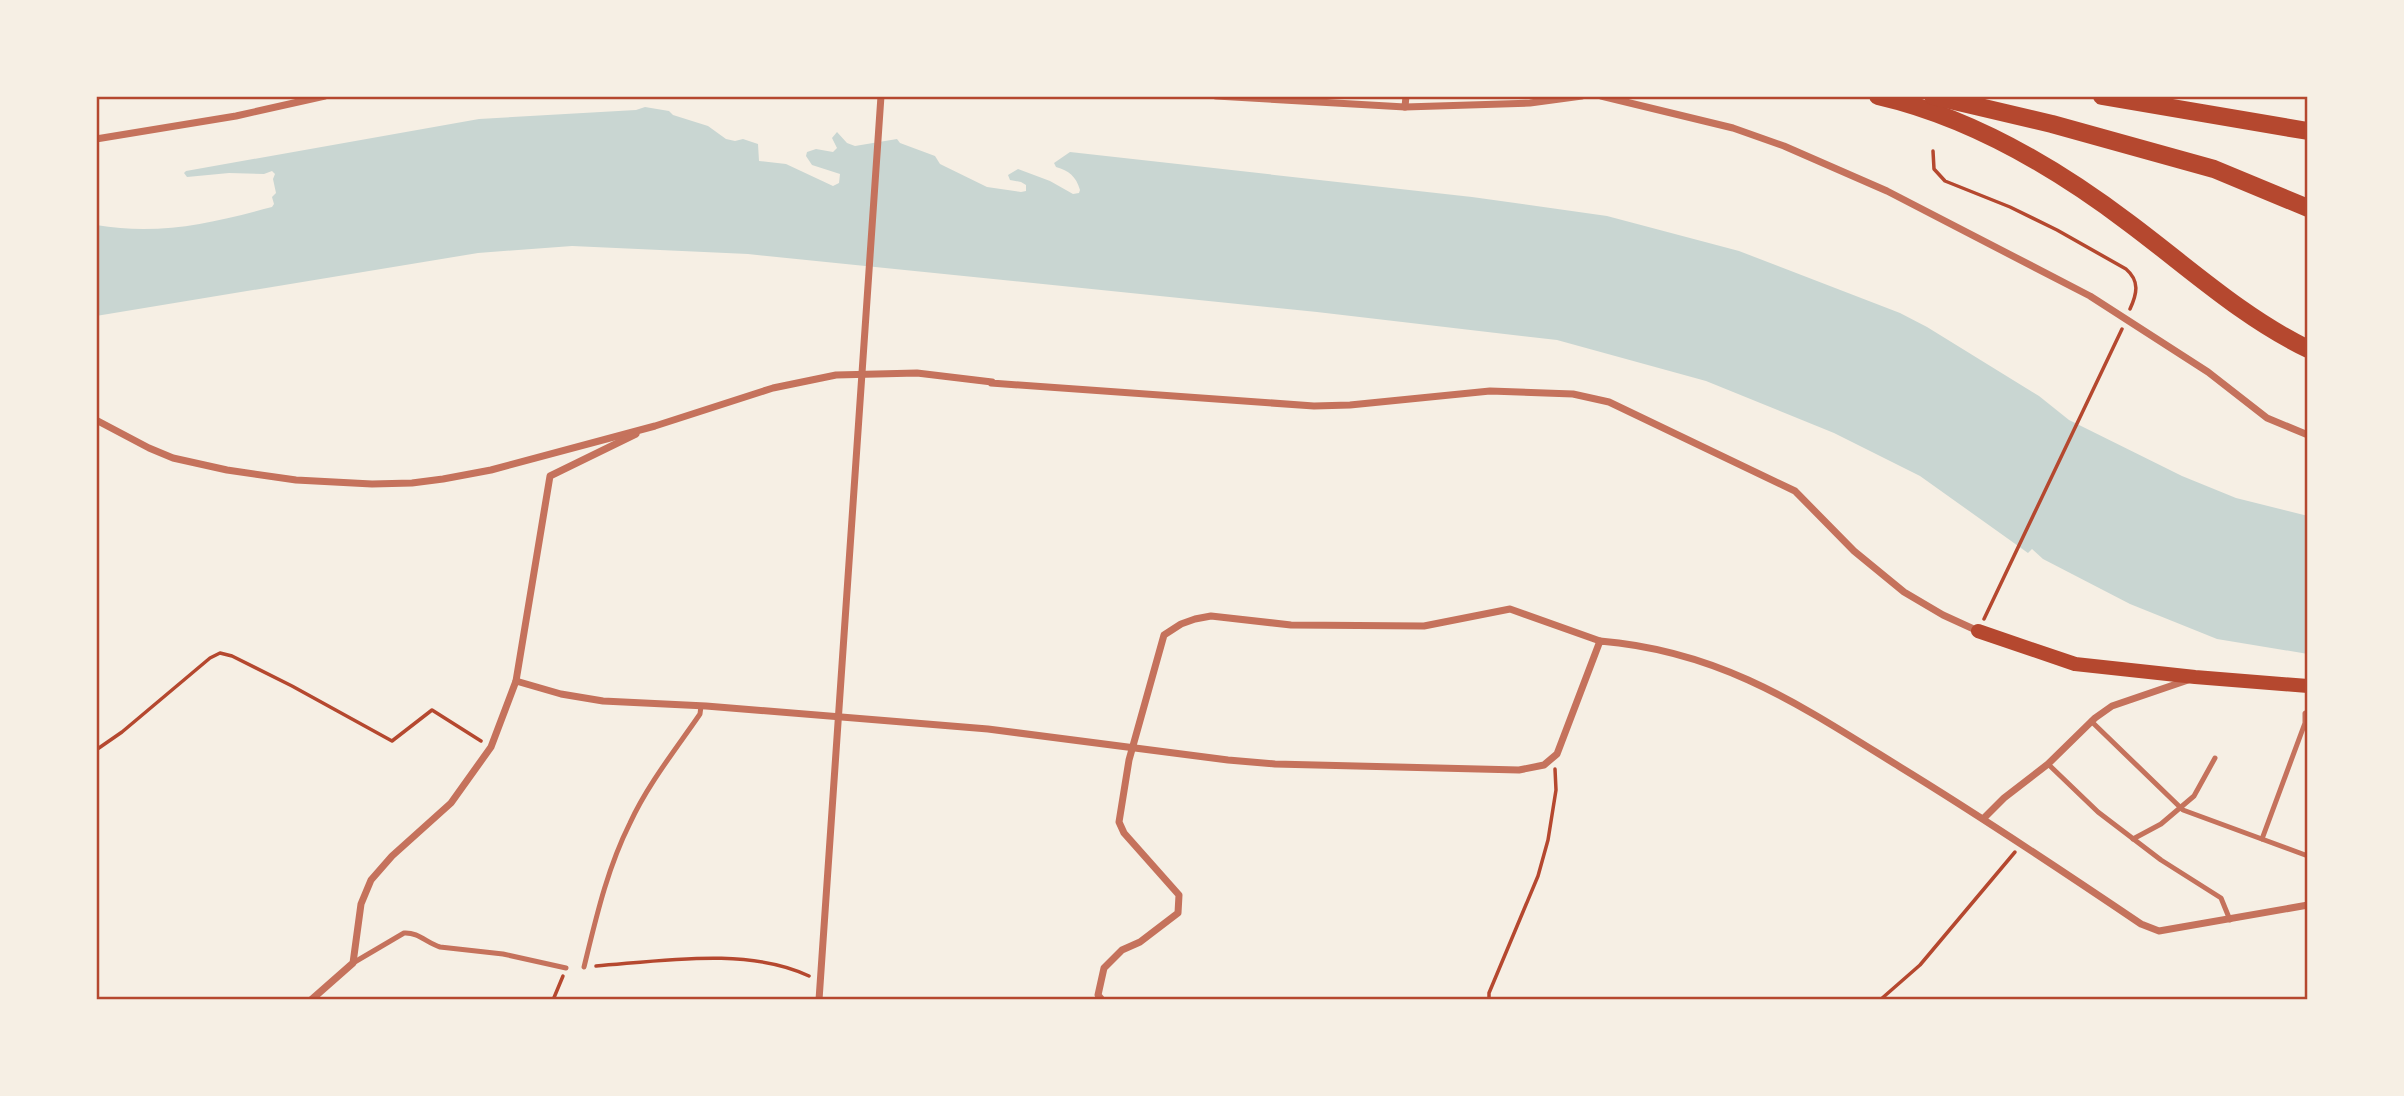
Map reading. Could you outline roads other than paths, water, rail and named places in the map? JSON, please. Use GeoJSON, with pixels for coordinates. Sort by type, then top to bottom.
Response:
{"type":"FeatureCollection","features":[{"type":"Feature","properties":{"kind":"highway"},"geometry":{"type":"LineString","coordinates":[[1878,96],[1963,125],[2034,159],[2130,224],[2244,312],[2308,349]]}},
{"type":"Feature","properties":{"kind":"highway"},"geometry":{"type":"LineString","coordinates":[[1933,96],[2052,124],[2214,169],[2308,208]]}},
{"type":"Feature","properties":{"kind":"highway"},"geometry":{"type":"LineString","coordinates":[[2102,96],[2308,131]]}},
{"type":"Feature","properties":{"kind":"main road"},"geometry":{"type":"LineString","coordinates":[[1980,628],[2076,664],[2308,686]]}},
{"type":"Feature","properties":{"kind":"street"},"geometry":{"type":"LineString","coordinates":[[96,139],[236,116],[325,96]]}},
{"type":"Feature","properties":{"kind":"street"},"geometry":{"type":"LineString","coordinates":[[819,1000],[881,96]]}},
{"type":"Feature","properties":{"kind":"street"},"geometry":{"type":"LineString","coordinates":[[1216,96],[1405,107],[1530,103],[1582,96]]}},
{"type":"Feature","properties":{"kind":"street"},"geometry":{"type":"LineString","coordinates":[[1405,107],[1406,96]]}},
{"type":"Feature","properties":{"kind":"street"},"geometry":{"type":"LineString","coordinates":[[1601,96],[1733,128],[1784,146],[1887,191],[2090,296],[2208,372],[2267,418],[2308,435]]}},
{"type":"Feature","properties":{"kind":"street"},"geometry":{"type":"LineString","coordinates":[[96,420],[149,449],[173,458],[227,470],[296,480],[372,484],[443,479],[491,470],[655,426],[773,388],[836,375],[917,373],[992,382],[990,383],[1314,406],[1490,391],[1550,392],[1609,402],[1795,491],[1854,551],[1904,592],[1943,615],[1980,628]]}},
{"type":"Feature","properties":{"kind":"street"},"geometry":{"type":"LineString","coordinates":[[311,1000],[353,963],[361,904],[371,880],[392,856],[451,803],[491,747],[516,681],[550,476],[655,426]]}},
{"type":"Feature","properties":{"kind":"street"},"geometry":{"type":"LineString","coordinates":[[1102,1000],[1098,995],[1104,968],[1122,950],[1140,942],[1178,912],[1179,895],[1124,833],[1119,822],[1132,747],[1164,635],[1195,619],[1211,616],[1291,625],[1424,626],[1510,609],[1600,641],[1668,651],[1737,674],[1815,715],[1984,818],[2141,924],[2159,931],[2308,905]]}},
{"type":"Feature","properties":{"kind":"street"},"geometry":{"type":"LineString","coordinates":[[516,681],[561,694],[603,701],[701,706],[988,729],[1275,764],[1519,770],[1544,765],[1557,754],[1600,641]]}},
{"type":"Feature","properties":{"kind":"street"},"geometry":{"type":"LineString","coordinates":[[1984,818],[2112,706],[2195,677]]}},
{"type":"Feature","properties":{"kind":"lane"},"geometry":{"type":"LineString","coordinates":[[584,967],[610,870],[630,822],[700,714],[701,706]]}},
{"type":"Feature","properties":{"kind":"lane"},"geometry":{"type":"LineString","coordinates":[[2262,839],[2308,712]]}},
{"type":"Feature","properties":{"kind":"lane"},"geometry":{"type":"LineString","coordinates":[[2091,722],[2181,808],[2308,856]]}},
{"type":"Feature","properties":{"kind":"lane"},"geometry":{"type":"LineString","coordinates":[[2133,839],[2161,824],[2194,796],[2215,758]]}},
{"type":"Feature","properties":{"kind":"lane"},"geometry":{"type":"LineString","coordinates":[[2048,764],[2098,812],[2161,860],[2221,898],[2230,920]]}},
{"type":"Feature","properties":{"kind":"lane"},"geometry":{"type":"LineString","coordinates":[[353,963],[404,933],[413,932],[432,945],[440,947],[503,954],[566,968]]}}]}
